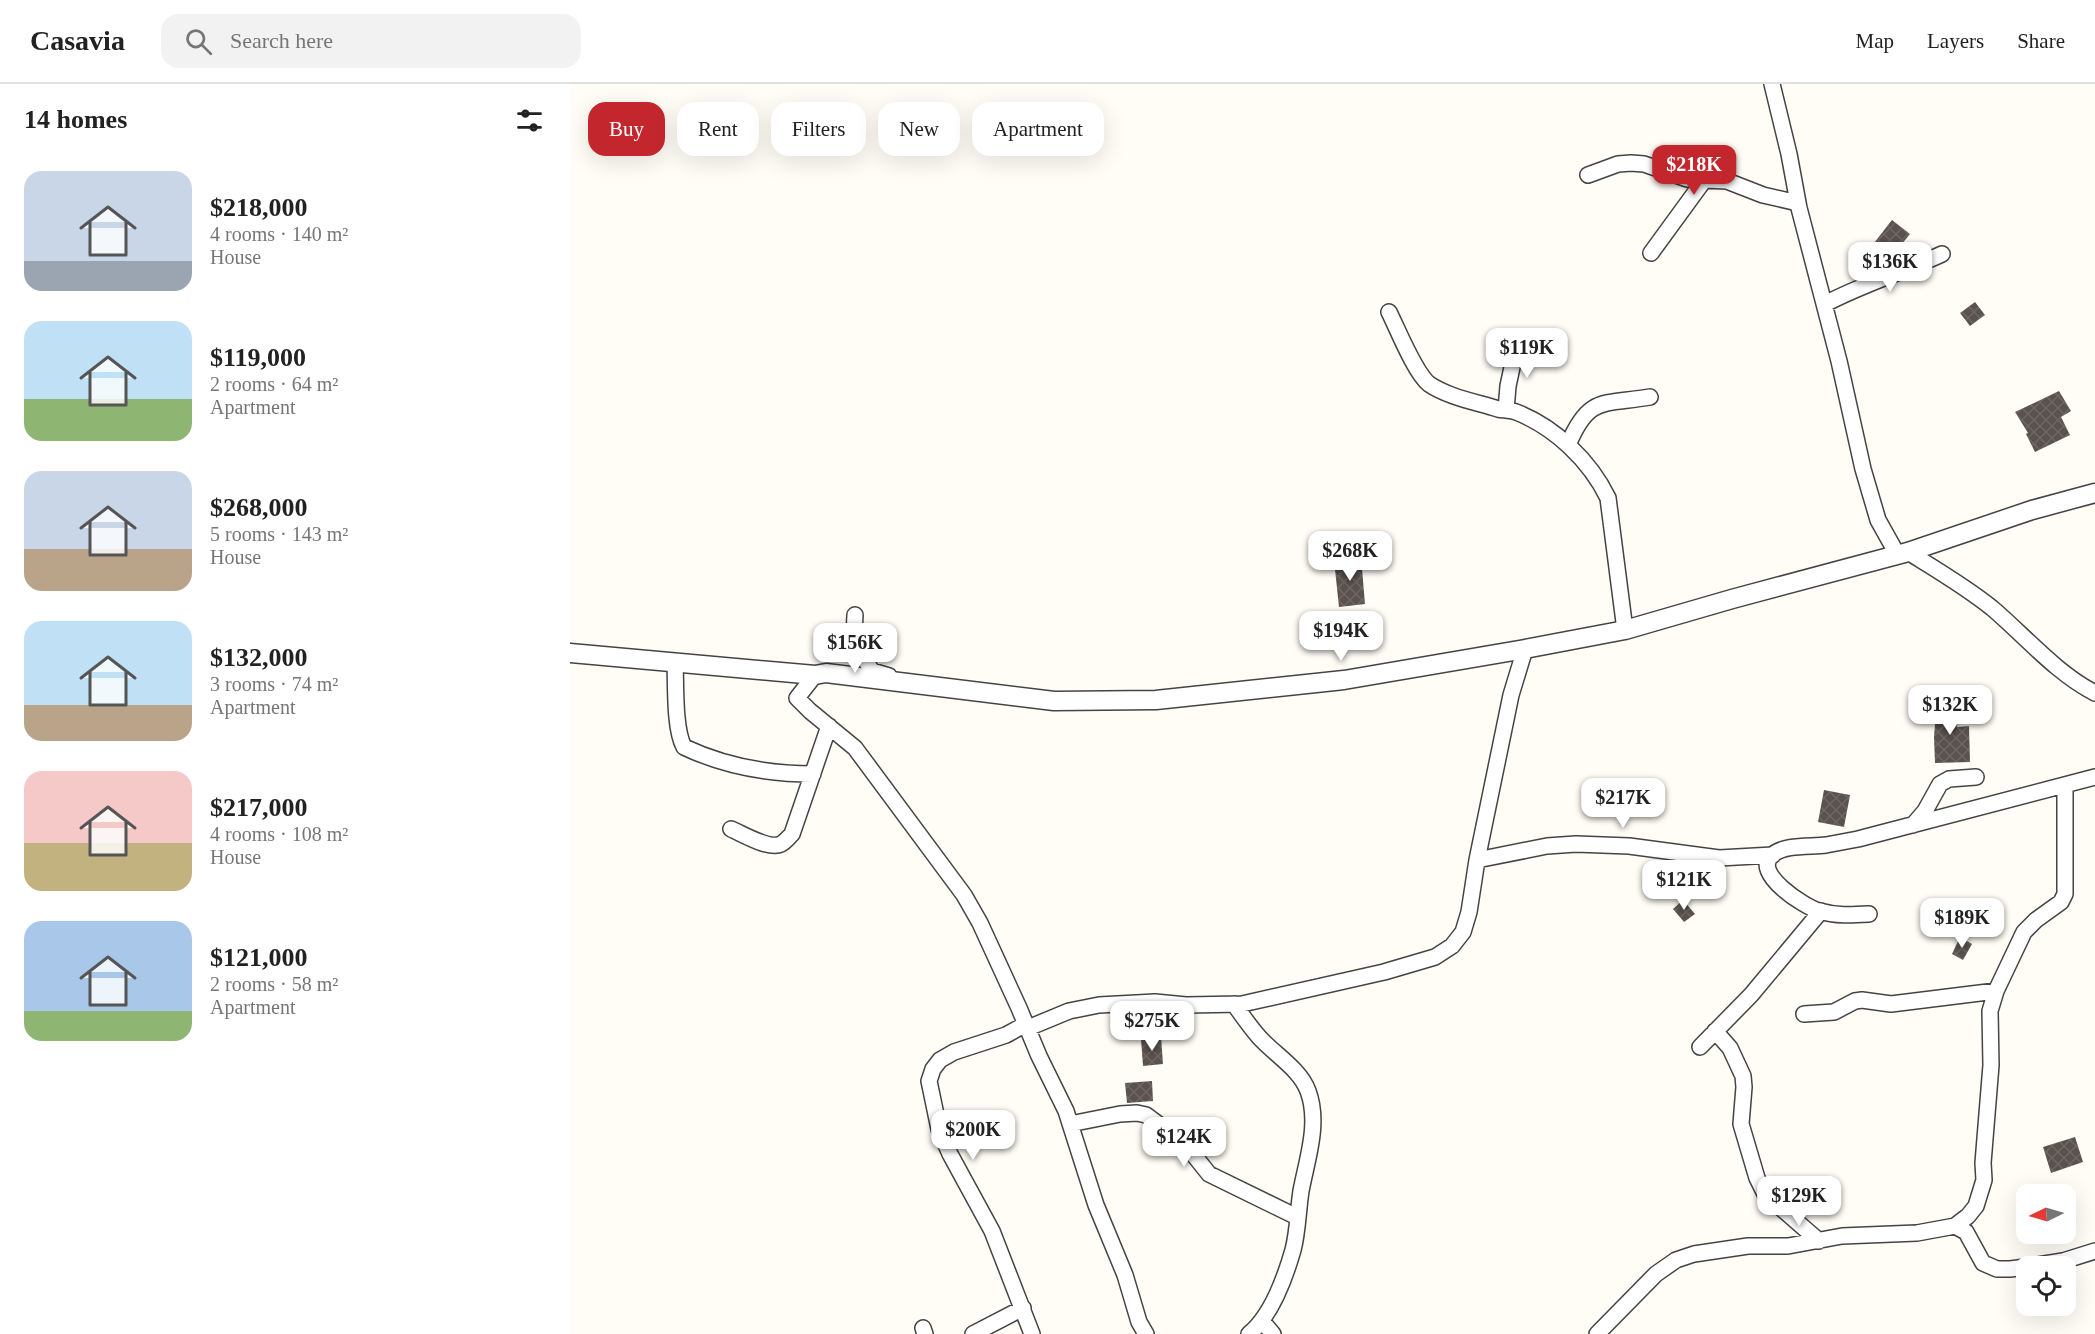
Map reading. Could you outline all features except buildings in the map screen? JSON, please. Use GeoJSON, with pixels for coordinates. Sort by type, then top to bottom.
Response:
{"type":"FeatureCollection","features":[{"type":"Feature","properties":{"kind":"street"},"geometry":{"type":"LineString","coordinates":[[1772,84],[1798,203],[1825,304],[1870,496],[1878,520],[1902,553],[1945,574],[1991,608],[2059,668],[2095,693]]}},
{"type":"Feature","properties":{"kind":"street"},"geometry":{"type":"LineString","coordinates":[[1588,175],[1610,166],[1644,164],[1687,178],[1727,181],[1762,195],[1798,203]]}},
{"type":"Feature","properties":{"kind":"street"},"geometry":{"type":"LineString","coordinates":[[1651,253],[1705,179]]}},
{"type":"Feature","properties":{"kind":"street"},"geometry":{"type":"LineString","coordinates":[[1825,304],[1854,289],[1912,268],[1942,254]]}},
{"type":"Feature","properties":{"kind":"street"},"geometry":{"type":"LineString","coordinates":[[1389,312],[1416,366],[1428,382],[1444,391],[1515,411],[1540,424],[1568,445],[1599,480],[1608,498],[1625,630]]}},
{"type":"Feature","properties":{"kind":"street"},"geometry":{"type":"LineString","coordinates":[[1506,410],[1508,386],[1517,344]]}},
{"type":"Feature","properties":{"kind":"street"},"geometry":{"type":"LineString","coordinates":[[1568,445],[1576,424],[1590,409],[1599,404],[1650,397]]}},
{"type":"Feature","properties":{"kind":"street"},"geometry":{"type":"LineString","coordinates":[[570,653],[815,675],[826,674],[1053,701],[1156,700],[1344,680],[1625,630],[1902,553],[2032,510],[2095,493]]}},
{"type":"Feature","properties":{"kind":"street"},"geometry":{"type":"LineString","coordinates":[[855,615],[854,631],[857,645],[872,671],[916,684]]}},
{"type":"Feature","properties":{"kind":"street"},"geometry":{"type":"LineString","coordinates":[[1032,1334],[992,1231],[939,1129],[929,1082],[933,1069],[940,1060],[954,1052],[1069,1011],[1099,1005],[1155,1002],[1186,1005],[1234,1004],[1384,972],[1435,957],[1452,946],[1463,932],[1469,912],[1510,695],[1525,649]]}},
{"type":"Feature","properties":{"kind":"street"},"geometry":{"type":"LineString","coordinates":[[675,662],[679,725],[681,742],[684,747],[738,766],[768,772],[813,774]]}},
{"type":"Feature","properties":{"kind":"street"},"geometry":{"type":"LineString","coordinates":[[815,675],[797,698],[855,748],[964,895],[994,952],[1070,1124],[1096,1205],[1125,1275],[1139,1322],[1146,1334]]}},
{"type":"Feature","properties":{"kind":"street"},"geometry":{"type":"LineString","coordinates":[[731,829],[762,843],[773,845],[780,845],[792,834],[829,726]]}},
{"type":"Feature","properties":{"kind":"street"},"geometry":{"type":"LineString","coordinates":[[1912,825],[1925,812],[1940,784],[1949,779],[1976,777]]}},
{"type":"Feature","properties":{"kind":"street"},"geometry":{"type":"LineString","coordinates":[[1477,860],[1547,846],[1576,844],[1629,846],[1719,858],[1773,855],[1793,848],[1858,839],[2095,777]]}},
{"type":"Feature","properties":{"kind":"street"},"geometry":{"type":"LineString","coordinates":[[1596,1334],[1656,1274],[1676,1260],[1694,1254],[1748,1246],[1788,1246],[1842,1236],[1917,1233],[1955,1226],[1968,1216],[1976,1206],[1984,1180],[1983,1163],[1992,1065],[1990,1011],[1996,991],[2024,932],[2061,902],[2065,894],[2065,785]]}},
{"type":"Feature","properties":{"kind":"street"},"geometry":{"type":"LineString","coordinates":[[1773,855],[1767,862],[1768,867],[1777,883],[1797,900],[1821,912],[1839,915],[1869,914]]}},
{"type":"Feature","properties":{"kind":"street"},"geometry":{"type":"LineString","coordinates":[[1700,1047],[1785,956],[1821,912]]}},
{"type":"Feature","properties":{"kind":"street"},"geometry":{"type":"LineString","coordinates":[[1804,1014],[1834,1012],[1855,1001],[1862,1000],[1891,1004],[1996,991]]}},
{"type":"Feature","properties":{"kind":"street"},"geometry":{"type":"LineString","coordinates":[[1234,1004],[1258,1036],[1294,1069],[1308,1089],[1312,1108],[1310,1150],[1293,1248],[1280,1287],[1262,1321],[1249,1334]]}},
{"type":"Feature","properties":{"kind":"street"},"geometry":{"type":"LineString","coordinates":[[1715,1031],[1730,1048],[1743,1076],[1741,1124],[1757,1178],[1766,1194],[1819,1240]]}},
{"type":"Feature","properties":{"kind":"street"},"geometry":{"type":"LineString","coordinates":[[1070,1124],[1120,1114],[1146,1115],[1185,1144],[1209,1174],[1297,1217]]}},
{"type":"Feature","properties":{"kind":"street"},"geometry":{"type":"LineString","coordinates":[[1955,1226],[1966,1232],[1983,1263],[1997,1269],[2016,1267]]}},
{"type":"Feature","properties":{"kind":"street"},"geometry":{"type":"LineString","coordinates":[[2076,1257],[2095,1251]]}},
{"type":"Feature","properties":{"kind":"street"},"geometry":{"type":"LineString","coordinates":[[972,1334],[1023,1308]]}},
{"type":"Feature","properties":{"kind":"street"},"geometry":{"type":"LineString","coordinates":[[1262,1321],[1273,1334]]}}]}
